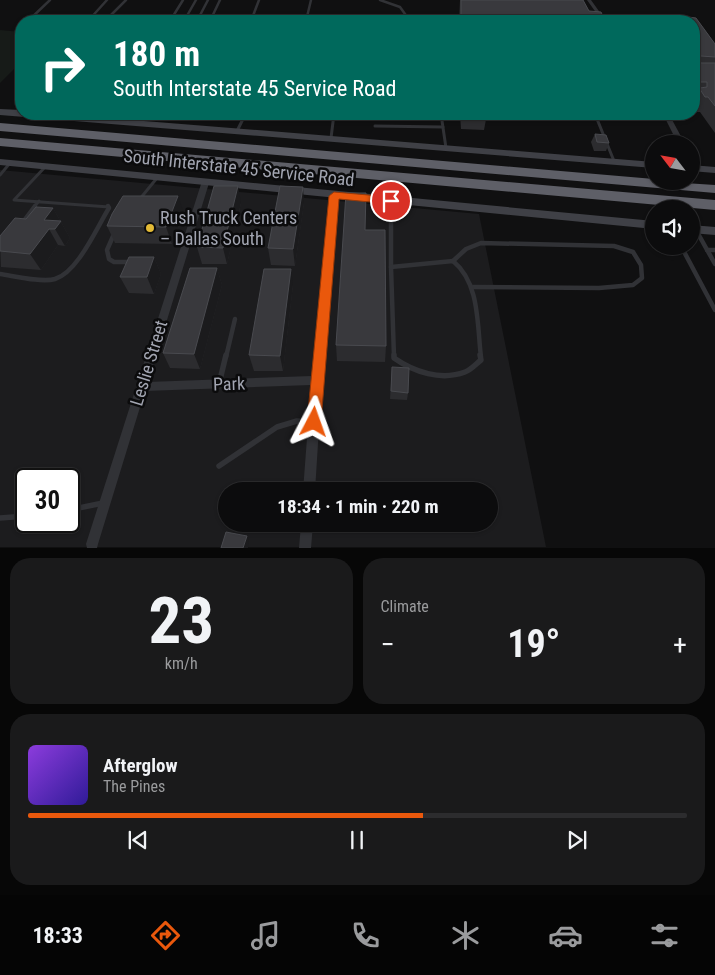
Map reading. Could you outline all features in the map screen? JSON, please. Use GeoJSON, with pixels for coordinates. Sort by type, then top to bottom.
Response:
{"type":"FeatureCollection","features":[{"type":"Feature","properties":{"kind":"highway"},"geometry":{"type":"LineString","coordinates":[[0,128],[715,189]]}},
{"type":"Feature","properties":{"kind":"highway"},"geometry":{"type":"LineString","coordinates":[[0,142],[715,205]]}},
{"type":"Feature","properties":{"kind":"main road"},"geometry":{"type":"LineString","coordinates":[[0,112],[15,113]]}},
{"type":"Feature","properties":{"kind":"main road","name":"South Interstate 45 Service Road"},"geometry":{"type":"LineString","coordinates":[[145,120],[237,130],[645,164]]}},
{"type":"Feature","properties":{"kind":"main road","name":"South Interstate 45 Service Road"},"geometry":{"type":"LineString","coordinates":[[5,162],[334,196],[645,224]]}},
{"type":"Feature","properties":{"kind":"main road"},"geometry":{"type":"LineString","coordinates":[[700,167],[715,170]]}},
{"type":"Feature","properties":{"kind":"main road"},"geometry":{"type":"LineString","coordinates":[[700,229],[715,230]]}},
{"type":"Feature","properties":{"kind":"street"},"geometry":{"type":"LineString","coordinates":[[589,0],[600,15]]}},
{"type":"Feature","properties":{"kind":"street"},"geometry":{"type":"LineString","coordinates":[[669,120],[677,135]]}},
{"type":"Feature","properties":{"kind":"street","name":"Leslie Street"},"geometry":{"type":"LineString","coordinates":[[91,546],[205,183]]}},
{"type":"Feature","properties":{"kind":"street"},"geometry":{"type":"LineString","coordinates":[[310,482],[334,196]]}},
{"type":"Feature","properties":{"kind":"street","name":"Park"},"geometry":{"type":"LineString","coordinates":[[142,387],[317,380]]}},
{"type":"Feature","properties":{"kind":"street"},"geometry":{"type":"LineString","coordinates":[[305,548],[306,532]]}},
{"type":"Feature","properties":{"kind":"lane"},"geometry":{"type":"LineString","coordinates":[[34,15],[50,0]]}},
{"type":"Feature","properties":{"kind":"lane"},"geometry":{"type":"LineString","coordinates":[[93,15],[107,0]]}},
{"type":"Feature","properties":{"kind":"lane"},"geometry":{"type":"LineString","coordinates":[[111,15],[126,0]]}},
{"type":"Feature","properties":{"kind":"lane"},"geometry":{"type":"LineString","coordinates":[[174,15],[183,0]]}},
{"type":"Feature","properties":{"kind":"lane"},"geometry":{"type":"LineString","coordinates":[[187,15],[196,0]]}},
{"type":"Feature","properties":{"kind":"lane"},"geometry":{"type":"LineString","coordinates":[[200,15],[208,0]]}},
{"type":"Feature","properties":{"kind":"lane"},"geometry":{"type":"LineString","coordinates":[[213,15],[220,0]]}},
{"type":"Feature","properties":{"kind":"lane"},"geometry":{"type":"LineString","coordinates":[[253,15],[259,0]]}},
{"type":"Feature","properties":{"kind":"lane"},"geometry":{"type":"LineString","coordinates":[[307,15],[311,0]]}},
{"type":"Feature","properties":{"kind":"lane"},"geometry":{"type":"LineString","coordinates":[[380,0],[400,7],[406,15]]}},
{"type":"Feature","properties":{"kind":"lane"},"geometry":{"type":"LineString","coordinates":[[237,130],[243,120]]}},
{"type":"Feature","properties":{"kind":"lane"},"geometry":{"type":"LineString","coordinates":[[330,138],[333,120]]}},
{"type":"Feature","properties":{"kind":"lane"},"geometry":{"type":"LineString","coordinates":[[442,120],[446,148]]}},
{"type":"Feature","properties":{"kind":"lane"},"geometry":{"type":"LineString","coordinates":[[597,120],[614,161]]}},
{"type":"Feature","properties":{"kind":"lane"},"geometry":{"type":"LineString","coordinates":[[375,126],[443,127]]}},
{"type":"Feature","properties":{"kind":"lane"},"geometry":{"type":"LineString","coordinates":[[0,176],[5,162]]}},
{"type":"Feature","properties":{"kind":"lane"},"geometry":{"type":"LineString","coordinates":[[0,274],[53,280],[66,273],[78,258],[109,208],[108,206],[14,200],[46,166]]}},
{"type":"Feature","properties":{"kind":"lane"},"geometry":{"type":"LineString","coordinates":[[143,204],[134,204],[157,178]]}},
{"type":"Feature","properties":{"kind":"lane"},"geometry":{"type":"LineString","coordinates":[[391,201],[389,248],[394,358],[409,370],[432,375],[452,376],[467,372],[481,360],[471,287],[461,265],[453,260]]}},
{"type":"Feature","properties":{"kind":"lane"},"geometry":{"type":"LineString","coordinates":[[17,229],[39,202]]}},
{"type":"Feature","properties":{"kind":"lane"},"geometry":{"type":"LineString","coordinates":[[117,227],[107,250],[109,259],[114,262],[138,262]]}},
{"type":"Feature","properties":{"kind":"lane"},"geometry":{"type":"LineString","coordinates":[[700,239],[715,264]]}},
{"type":"Feature","properties":{"kind":"lane"},"geometry":{"type":"LineString","coordinates":[[391,267],[453,260],[466,249],[481,243],[614,246],[633,252],[641,265],[642,278],[633,285],[599,288],[471,287]]}},
{"type":"Feature","properties":{"kind":"lane"},"geometry":{"type":"LineString","coordinates":[[707,250],[715,250]]}},
{"type":"Feature","properties":{"kind":"lane"},"geometry":{"type":"LineString","coordinates":[[686,255],[715,310]]}},
{"type":"Feature","properties":{"kind":"lane"},"geometry":{"type":"LineString","coordinates":[[219,384],[235,320]]}},
{"type":"Feature","properties":{"kind":"lane"},"geometry":{"type":"LineString","coordinates":[[219,466],[277,427],[297,421],[314,422]]}},
{"type":"Feature","properties":{"kind":"lane"},"geometry":{"type":"LineString","coordinates":[[80,508],[105,503]]}},
{"type":"Feature","properties":{"kind":"lane"},"geometry":{"type":"LineString","coordinates":[[0,518],[15,517]]}},
{"type":"Feature","properties":{"kind":"shaded area"},"geometry":{"type":"Polygon","coordinates":[[[0,30],[15,31],[15,68],[0,83],[0,30]]]}},
{"type":"Feature","properties":{"kind":"shaded area"},"geometry":{"type":"Polygon","coordinates":[[[0,170],[479,214],[546,547],[0,547],[0,170]]]}},
{"type":"Feature","properties":{"kind":"building"},"geometry":{"type":"Polygon","coordinates":[[[461,0],[583,0],[589,11],[601,12],[602,15],[461,15],[461,0]]]}},
{"type":"Feature","properties":{"kind":"building"},"geometry":{"type":"Polygon","coordinates":[[[700,23],[715,44],[715,57],[701,56],[700,23]]]}},
{"type":"Feature","properties":{"kind":"building"},"geometry":{"type":"Polygon","coordinates":[[[700,62],[715,63],[715,106],[708,97],[705,97],[700,88],[707,87],[707,82],[700,82],[700,62]]]}},
{"type":"Feature","properties":{"kind":"building"},"geometry":{"type":"Polygon","coordinates":[[[595,134],[606,135],[609,143],[597,142],[595,134]]]}},
{"type":"Feature","properties":{"kind":"building"},"geometry":{"type":"Polygon","coordinates":[[[214,186],[238,186],[223,248],[197,247],[214,186]]]}},
{"type":"Feature","properties":{"kind":"building"},"geometry":{"type":"Polygon","coordinates":[[[280,186],[303,187],[293,249],[268,248],[280,186]]]}},
{"type":"Feature","properties":{"kind":"building"},"geometry":{"type":"Polygon","coordinates":[[[346,193],[366,193],[365,230],[385,230],[386,346],[336,345],[346,193]]]}},
{"type":"Feature","properties":{"kind":"building"},"geometry":{"type":"Polygon","coordinates":[[[123,196],[178,196],[166,227],[107,226],[123,196]]]}},
{"type":"Feature","properties":{"kind":"building"},"geometry":{"type":"Polygon","coordinates":[[[36,207],[53,208],[44,220],[61,221],[55,229],[49,229],[30,254],[0,251],[0,236],[15,218],[26,219],[36,207]]]}},
{"type":"Feature","properties":{"kind":"building"},"geometry":{"type":"Polygon","coordinates":[[[129,257],[154,257],[147,277],[120,277],[129,257]]]}},
{"type":"Feature","properties":{"kind":"building"},"geometry":{"type":"Polygon","coordinates":[[[190,268],[217,268],[194,354],[163,353],[190,268]]]}},
{"type":"Feature","properties":{"kind":"building"},"geometry":{"type":"Polygon","coordinates":[[[264,269],[291,269],[280,356],[249,355],[264,269]]]}},
{"type":"Feature","properties":{"kind":"building"},"geometry":{"type":"Polygon","coordinates":[[[392,367],[409,368],[408,393],[391,391],[392,367]]]}},
{"type":"Feature","properties":{"kind":"building"},"geometry":{"type":"Polygon","coordinates":[[[226,532],[247,536],[243,548],[221,548],[226,532]]]}},
{"type":"Feature","properties":{"kind":"place","name":"Rush Truck Centers – Dallas South"},"geometry":{"type":"Point","coordinates":[150,228]}},
{"type":"Feature","properties":{"kind":"route"},"geometry":{"type":"LineString","coordinates":[[314,422],[334,196],[391,201]]}}]}
